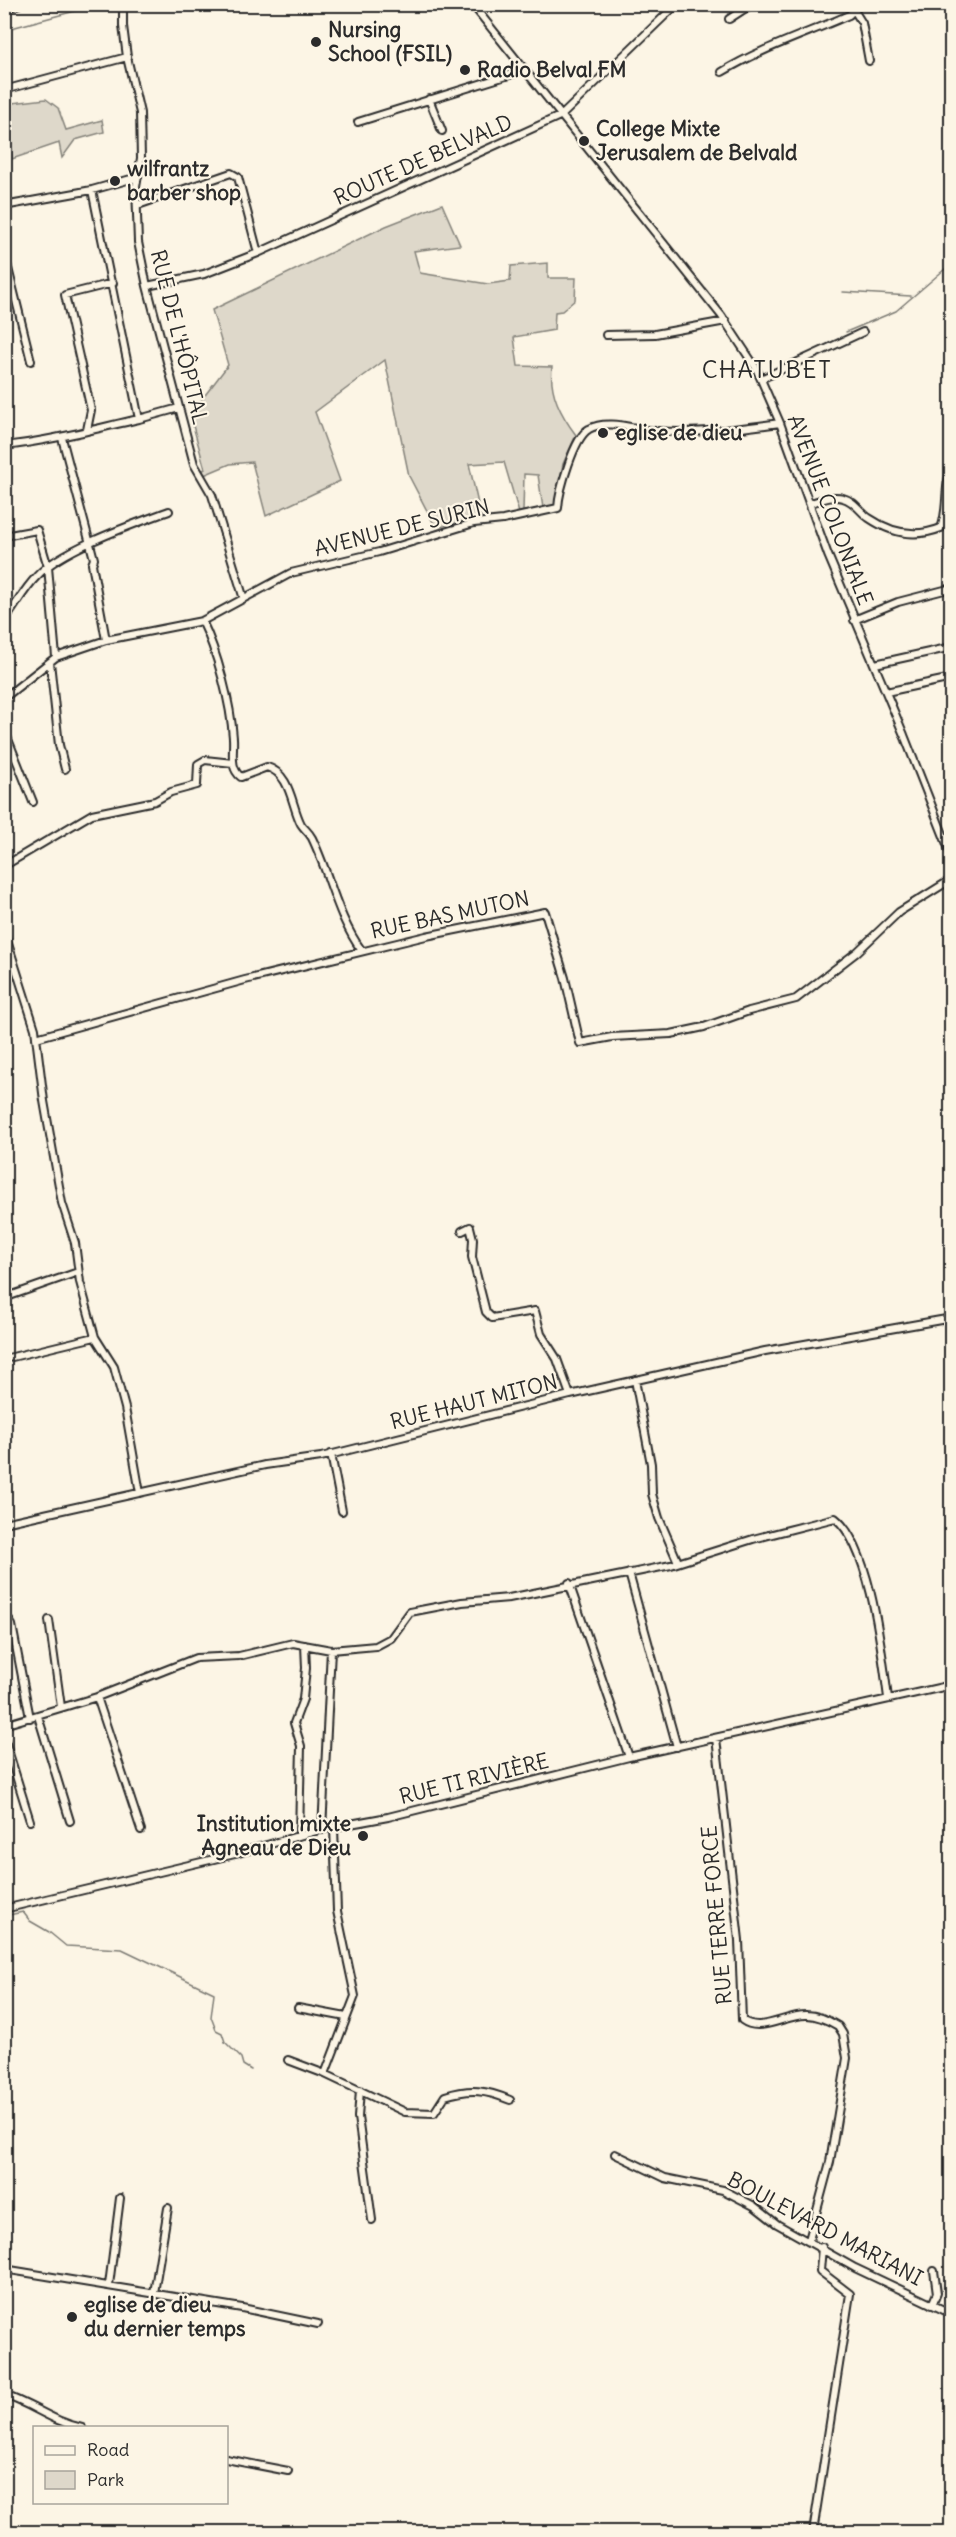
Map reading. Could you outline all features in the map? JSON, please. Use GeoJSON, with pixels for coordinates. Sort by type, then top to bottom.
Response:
{"type":"FeatureCollection","features":[{"type":"Feature","properties":{"kind":"street"},"geometry":{"type":"LineString","coordinates":[[4,9],[19,4]]}},
{"type":"Feature","properties":{"kind":"street","name":"RUE DE L'HÔPITAL"},"geometry":{"type":"LineString","coordinates":[[123,4],[127,57],[140,113],[138,242],[147,286],[194,464],[212,495],[243,596]]}},
{"type":"Feature","properties":{"kind":"street","name":"AVENUE COLONIALE"},"geometry":{"type":"LineString","coordinates":[[472,4],[726,321],[760,379],[780,423],[828,555],[854,620],[875,664],[951,857]]}},
{"type":"Feature","properties":{"kind":"street","name":"ROUTE DE BELVALD"},"geometry":{"type":"LineString","coordinates":[[147,286],[204,274],[258,253],[562,115],[677,4]]}},
{"type":"Feature","properties":{"kind":"street"},"geometry":{"type":"LineString","coordinates":[[729,19],[752,4]]}},
{"type":"Feature","properties":{"kind":"street"},"geometry":{"type":"LineString","coordinates":[[854,7],[862,23],[869,61]]}},
{"type":"Feature","properties":{"kind":"street"},"geometry":{"type":"LineString","coordinates":[[722,72],[746,57],[786,40],[803,36],[849,15],[854,7]]}},
{"type":"Feature","properties":{"kind":"street"},"geometry":{"type":"LineString","coordinates":[[4,90],[127,57]]}},
{"type":"Feature","properties":{"kind":"street"},"geometry":{"type":"LineString","coordinates":[[358,122],[525,70]]}},
{"type":"Feature","properties":{"kind":"street"},"geometry":{"type":"LineString","coordinates":[[429,99],[442,131]]}},
{"type":"Feature","properties":{"kind":"street"},"geometry":{"type":"LineString","coordinates":[[138,206],[231,173],[238,177],[258,253]]}},
{"type":"Feature","properties":{"kind":"street"},"geometry":{"type":"LineString","coordinates":[[4,206],[92,190],[138,177]]}},
{"type":"Feature","properties":{"kind":"street"},"geometry":{"type":"LineString","coordinates":[[92,190],[113,283],[139,419]]}},
{"type":"Feature","properties":{"kind":"street"},"geometry":{"type":"LineString","coordinates":[[4,252],[8,290],[31,361]]}},
{"type":"Feature","properties":{"kind":"street"},"geometry":{"type":"LineString","coordinates":[[87,430],[91,410],[65,295],[113,283]]}},
{"type":"Feature","properties":{"kind":"street"},"geometry":{"type":"LineString","coordinates":[[606,335],[655,334],[726,321]]}},
{"type":"Feature","properties":{"kind":"street"},"geometry":{"type":"LineString","coordinates":[[760,379],[863,332]]}},
{"type":"Feature","properties":{"kind":"street"},"geometry":{"type":"LineString","coordinates":[[4,446],[38,439],[62,438],[179,408]]}},
{"type":"Feature","properties":{"kind":"street","name":"AVENUE DE SURIN"},"geometry":{"type":"LineString","coordinates":[[4,698],[53,659],[106,640],[202,621],[243,596],[291,573],[379,552],[474,523],[502,520],[558,508],[559,495],[573,450],[581,435],[591,427],[609,425],[654,431],[714,433],[780,423]]}},
{"type":"Feature","properties":{"kind":"street"},"geometry":{"type":"LineString","coordinates":[[62,438],[91,542],[106,640]]}},
{"type":"Feature","properties":{"kind":"street"},"geometry":{"type":"LineString","coordinates":[[811,503],[831,497],[844,498],[869,518],[886,527],[906,534],[927,534],[940,528],[946,517],[947,478],[951,468]]}},
{"type":"Feature","properties":{"kind":"street"},"geometry":{"type":"LineString","coordinates":[[4,621],[37,575],[48,567],[91,542],[169,511]]}},
{"type":"Feature","properties":{"kind":"street"},"geometry":{"type":"LineString","coordinates":[[4,536],[37,530],[48,567],[59,745],[65,768]]}},
{"type":"Feature","properties":{"kind":"street"},"geometry":{"type":"LineString","coordinates":[[854,620],[897,602],[951,588]]}},
{"type":"Feature","properties":{"kind":"street"},"geometry":{"type":"LineString","coordinates":[[202,621],[210,642],[231,722],[232,763],[237,774],[241,777],[267,767],[281,776],[295,803],[302,826],[313,838],[349,933],[362,951]]}},
{"type":"Feature","properties":{"kind":"street"},"geometry":{"type":"LineString","coordinates":[[875,664],[951,647]]}},
{"type":"Feature","properties":{"kind":"street"},"geometry":{"type":"LineString","coordinates":[[886,692],[951,678]]}},
{"type":"Feature","properties":{"kind":"street"},"geometry":{"type":"LineString","coordinates":[[4,729],[33,802]]}},
{"type":"Feature","properties":{"kind":"street"},"geometry":{"type":"LineString","coordinates":[[4,866],[92,814],[155,801],[171,792],[197,785],[198,764],[205,760],[232,763]]}},
{"type":"Feature","properties":{"kind":"street","name":"RUE BAS MUTON"},"geometry":{"type":"LineString","coordinates":[[36,1038],[75,1029],[192,993],[362,951],[545,912],[565,978],[580,1043],[612,1037],[671,1034],[704,1027],[749,1011],[796,999],[857,952],[899,912],[951,879]]}},
{"type":"Feature","properties":{"kind":"street"},"geometry":{"type":"LineString","coordinates":[[4,931],[36,1038],[44,1101],[62,1203],[75,1243],[78,1272],[95,1337],[114,1367],[125,1408],[140,1493]]}},
{"type":"Feature","properties":{"kind":"street"},"geometry":{"type":"LineString","coordinates":[[462,1231],[470,1227],[472,1257],[486,1312],[492,1318],[535,1311],[541,1334],[557,1359],[570,1395]]}},
{"type":"Feature","properties":{"kind":"street"},"geometry":{"type":"LineString","coordinates":[[4,1298],[78,1272]]}},
{"type":"Feature","properties":{"kind":"street","name":"RUE HAUT MITON"},"geometry":{"type":"LineString","coordinates":[[4,1523],[331,1454],[570,1395],[765,1351],[951,1318]]}},
{"type":"Feature","properties":{"kind":"street"},"geometry":{"type":"LineString","coordinates":[[4,1359],[95,1337]]}},
{"type":"Feature","properties":{"kind":"street"},"geometry":{"type":"LineString","coordinates":[[635,1380],[649,1454],[652,1494],[659,1518],[678,1562]]}},
{"type":"Feature","properties":{"kind":"street"},"geometry":{"type":"LineString","coordinates":[[331,1454],[342,1511]]}},
{"type":"Feature","properties":{"kind":"street"},"geometry":{"type":"LineString","coordinates":[[4,1725],[97,1697],[196,1658],[238,1656],[293,1643],[332,1650],[381,1644],[396,1633],[410,1612],[462,1602],[509,1598],[569,1584],[629,1574],[753,1539],[838,1520],[858,1552],[864,1572],[874,1609],[888,1698]]}},
{"type":"Feature","properties":{"kind":"street"},"geometry":{"type":"LineString","coordinates":[[629,1574],[677,1747]]}},
{"type":"Feature","properties":{"kind":"street"},"geometry":{"type":"LineString","coordinates":[[569,1584],[629,1757]]}},
{"type":"Feature","properties":{"kind":"street"},"geometry":{"type":"LineString","coordinates":[[4,1612],[12,1625],[34,1717],[70,1821]]}},
{"type":"Feature","properties":{"kind":"street"},"geometry":{"type":"LineString","coordinates":[[49,1620],[61,1707]]}},
{"type":"Feature","properties":{"kind":"street"},"geometry":{"type":"LineString","coordinates":[[299,1836],[301,1746],[294,1723],[303,1699],[306,1668],[305,1645]]}},
{"type":"Feature","properties":{"kind":"street"},"geometry":{"type":"LineString","coordinates":[[322,1830],[332,1650]]}},
{"type":"Feature","properties":{"kind":"street","name":"RUE TI RIVIÈRE"},"geometry":{"type":"LineString","coordinates":[[4,1909],[629,1757],[951,1685]]}},
{"type":"Feature","properties":{"kind":"street"},"geometry":{"type":"LineString","coordinates":[[97,1697],[141,1830]]}},
{"type":"Feature","properties":{"kind":"street"},"geometry":{"type":"LineString","coordinates":[[4,1737],[30,1821]]}},
{"type":"Feature","properties":{"kind":"street","name":"RUE TERRE FORCE"},"geometry":{"type":"LineString","coordinates":[[716,1738],[739,1940],[742,2020],[758,2025],[798,2016],[821,2018],[838,2026],[846,2045],[847,2058],[830,2162],[809,2240]]}},
{"type":"Feature","properties":{"kind":"street"},"geometry":{"type":"LineString","coordinates":[[325,2074],[355,1990],[337,1911],[334,1828]]}},
{"type":"Feature","properties":{"kind":"street"},"geometry":{"type":"LineString","coordinates":[[298,2008],[346,2017]]}},
{"type":"Feature","properties":{"kind":"street"},"geometry":{"type":"LineString","coordinates":[[288,2060],[325,2074],[405,2112],[434,2113],[445,2096],[454,2093],[486,2090],[510,2100]]}},
{"type":"Feature","properties":{"kind":"street"},"geometry":{"type":"LineString","coordinates":[[360,2090],[358,2117],[372,2220]]}},
{"type":"Feature","properties":{"kind":"street","name":"BOULEVARD MARIANI"},"geometry":{"type":"LineString","coordinates":[[615,2154],[666,2178],[723,2190],[754,2206],[777,2224],[822,2247],[855,2268],[951,2314]]}},
{"type":"Feature","properties":{"kind":"street"},"geometry":{"type":"LineString","coordinates":[[109,2285],[120,2198]]}},
{"type":"Feature","properties":{"kind":"street"},"geometry":{"type":"LineString","coordinates":[[154,2293],[168,2208]]}},
{"type":"Feature","properties":{"kind":"street"},"geometry":{"type":"LineString","coordinates":[[813,2532],[850,2294],[820,2271],[822,2247]]}},
{"type":"Feature","properties":{"kind":"street"},"geometry":{"type":"LineString","coordinates":[[4,2269],[109,2285],[318,2324]]}},
{"type":"Feature","properties":{"kind":"street"},"geometry":{"type":"LineString","coordinates":[[932,2305],[937,2293],[934,2271]]}},
{"type":"Feature","properties":{"kind":"street"},"geometry":{"type":"LineString","coordinates":[[4,2395],[28,2404],[58,2421],[78,2426]]}},
{"type":"Feature","properties":{"kind":"street"},"geometry":{"type":"LineString","coordinates":[[228,2458],[288,2471]]}},
{"type":"Feature","properties":{"kind":"green space"},"geometry":{"type":"Polygon","coordinates":[[[46,99],[58,108],[66,130],[102,120],[104,132],[75,140],[62,158],[59,143],[12,159],[6,108],[12,103],[46,99]]]}},
{"type":"Feature","properties":{"kind":"green space"},"geometry":{"type":"Polygon","coordinates":[[[442,204],[460,245],[414,251],[420,273],[488,284],[510,281],[511,266],[548,263],[548,278],[576,278],[575,300],[562,311],[555,312],[554,330],[514,337],[518,366],[552,367],[554,395],[576,435],[563,464],[555,505],[543,508],[538,475],[524,474],[523,512],[519,513],[504,462],[469,464],[481,517],[436,528],[409,476],[385,360],[315,412],[340,481],[266,516],[252,462],[230,464],[204,475],[201,471],[205,469],[190,415],[228,365],[212,310],[386,226],[442,204]]]}},
{"type":"Feature","properties":{"kind":"waterway"},"geometry":{"type":"LineString","coordinates":[[4,30],[101,4]]}},
{"type":"Feature","properties":{"kind":"waterway"},"geometry":{"type":"LineString","coordinates":[[846,332],[896,311],[952,263]]}},
{"type":"Feature","properties":{"kind":"waterway"},"geometry":{"type":"LineString","coordinates":[[843,292],[911,296]]}},
{"type":"Feature","properties":{"kind":"waterway"},"geometry":{"type":"LineString","coordinates":[[4,1916],[23,1912],[30,1921],[49,1932],[66,1946],[122,1949],[214,1993],[211,2017],[216,2030],[222,2033],[225,2042],[241,2058],[243,2065],[251,2070]]}},
{"type":"Feature","properties":{"kind":"place","name":"Nursing School (FSIL)"},"geometry":{"type":"Point","coordinates":[316,42]}},
{"type":"Feature","properties":{"kind":"place","name":"Radio Belval FM"},"geometry":{"type":"Point","coordinates":[465,70]}},
{"type":"Feature","properties":{"kind":"place","name":"College Mixte Jerusalem de Belvald"},"geometry":{"type":"Point","coordinates":[584,141]}},
{"type":"Feature","properties":{"kind":"place","name":"wilfrantz barber shop"},"geometry":{"type":"Point","coordinates":[115,181]}},
{"type":"Feature","properties":{"kind":"place","name":"eglise de dieu"},"geometry":{"type":"Point","coordinates":[603,433]}},
{"type":"Feature","properties":{"kind":"place","name":"Institution mixte Agneau de Dieu"},"geometry":{"type":"Point","coordinates":[363,1836]}},
{"type":"Feature","properties":{"kind":"place","name":"eglise de dieu du dernier temps"},"geometry":{"type":"Point","coordinates":[72,2317]}},
{"type":"Feature","properties":{"kind":"district","name":"CHATUBET"},"geometry":{"type":"Point","coordinates":[767,370]}}]}
